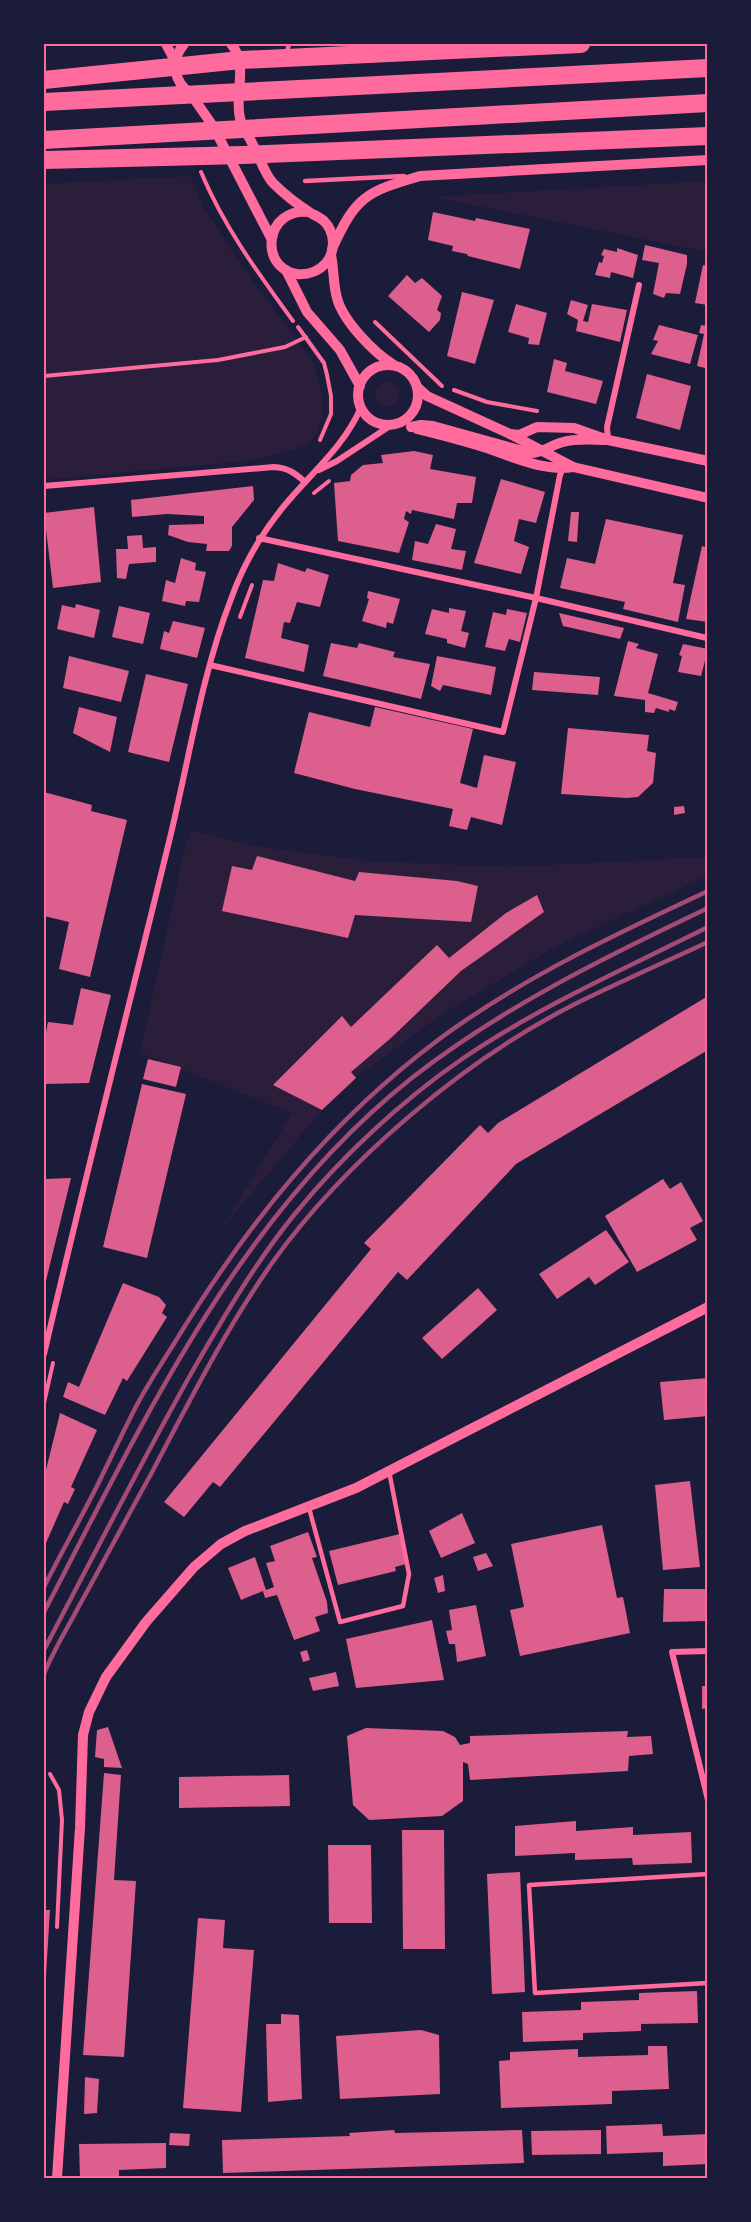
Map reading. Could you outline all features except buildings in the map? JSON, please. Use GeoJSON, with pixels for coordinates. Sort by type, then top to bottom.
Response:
{"type":"FeatureCollection","features":[{"type":"Feature","properties":{"kind":"highway"},"geometry":{"type":"LineString","coordinates":[[44,80],[241,60],[581,44]]}},
{"type":"Feature","properties":{"kind":"highway"},"geometry":{"type":"LineString","coordinates":[[44,102],[708,68]]}},
{"type":"Feature","properties":{"kind":"highway"},"geometry":{"type":"LineString","coordinates":[[44,140],[708,103]]}},
{"type":"Feature","properties":{"kind":"highway"},"geometry":{"type":"LineString","coordinates":[[44,160],[243,155],[708,136]]}},
{"type":"Feature","properties":{"kind":"street"},"geometry":{"type":"LineString","coordinates":[[166,44],[175,60]]}},
{"type":"Feature","properties":{"kind":"street"},"geometry":{"type":"LineString","coordinates":[[184,44],[175,60],[178,81],[192,96],[213,126],[271,238],[272,251],[277,262],[286,270],[307,312],[340,350],[360,386]]}},
{"type":"Feature","properties":{"kind":"street"},"geometry":{"type":"LineString","coordinates":[[231,44],[240,63],[238,79],[240,118],[271,182],[309,213],[325,222],[330,230],[340,308],[347,320],[382,358],[411,375],[417,387],[427,396],[510,434],[566,466],[708,498]]}},
{"type":"Feature","properties":{"kind":"street"},"geometry":{"type":"LineString","coordinates":[[192,96],[205,99],[218,98],[229,91],[238,79]]}},
{"type":"Feature","properties":{"kind":"street"},"geometry":{"type":"LineString","coordinates":[[286,270],[295,273],[309,273],[322,267],[332,252],[346,219],[360,202],[381,188],[420,176],[708,160]]}},
{"type":"Feature","properties":{"kind":"street"},"geometry":{"type":"LineString","coordinates":[[271,238],[276,225],[288,215],[295,212],[309,213]]}},
{"type":"Feature","properties":{"kind":"street"},"geometry":{"type":"LineString","coordinates":[[608,440],[607,427],[639,285]]}},
{"type":"Feature","properties":{"kind":"street"},"geometry":{"type":"LineString","coordinates":[[394,365],[382,365],[370,370],[360,386],[358,394],[361,407],[374,421],[386,425],[411,427],[557,470],[566,466]]}},
{"type":"Feature","properties":{"kind":"street"},"geometry":{"type":"LineString","coordinates":[[318,470],[337,461],[407,418],[418,402],[417,387]]}},
{"type":"Feature","properties":{"kind":"street"},"geometry":{"type":"LineString","coordinates":[[44,1354],[210,665],[231,598],[259,538],[352,427],[361,407]]}},
{"type":"Feature","properties":{"kind":"street"},"geometry":{"type":"LineString","coordinates":[[411,427],[428,424],[525,452],[542,452],[568,441],[608,440]]}},
{"type":"Feature","properties":{"kind":"street"},"geometry":{"type":"LineString","coordinates":[[510,434],[521,435],[537,428],[573,428],[608,440],[708,461]]}},
{"type":"Feature","properties":{"kind":"street"},"geometry":{"type":"LineString","coordinates":[[566,466],[559,450],[568,441]]}},
{"type":"Feature","properties":{"kind":"street"},"geometry":{"type":"LineString","coordinates":[[210,665],[503,732],[536,598],[560,475],[566,466]]}},
{"type":"Feature","properties":{"kind":"street"},"geometry":{"type":"LineString","coordinates":[[44,486],[274,467],[294,472],[305,482]]}},
{"type":"Feature","properties":{"kind":"street"},"geometry":{"type":"LineString","coordinates":[[259,538],[536,598],[707,639]]}},
{"type":"Feature","properties":{"kind":"street"},"geometry":{"type":"LineString","coordinates":[[57,2178],[80,1828],[83,1735],[88,1712],[113,1666],[146,1622],[194,1567],[221,1544],[245,1531],[309,1508],[389,1471],[708,1307]]}},
{"type":"Feature","properties":{"kind":"street"},"geometry":{"type":"LineString","coordinates":[[708,1651],[672,1652],[708,1800]]}},
{"type":"Feature","properties":{"kind":"lane"},"geometry":{"type":"LineString","coordinates":[[286,69],[286,49],[289,44]]}},
{"type":"Feature","properties":{"kind":"lane"},"geometry":{"type":"LineString","coordinates":[[304,181],[420,176]]}},
{"type":"Feature","properties":{"kind":"lane"},"geometry":{"type":"LineString","coordinates":[[309,1508],[340,1622],[403,1606],[409,1574],[389,1471]]}},
{"type":"Feature","properties":{"kind":"lane"},"geometry":{"type":"LineString","coordinates":[[708,1874],[529,1885],[535,1993],[708,1983]]}},
{"type":"Feature","properties":{"kind":"path"},"geometry":{"type":"LineString","coordinates":[[200,171],[214,202],[249,260],[324,363],[331,396],[331,414],[320,440]]}},
{"type":"Feature","properties":{"kind":"path"},"geometry":{"type":"LineString","coordinates":[[375,322],[441,385],[487,402]]}},
{"type":"Feature","properties":{"kind":"path"},"geometry":{"type":"LineString","coordinates":[[44,376],[218,360],[285,347],[306,337]]}},
{"type":"Feature","properties":{"kind":"path"},"geometry":{"type":"LineString","coordinates":[[305,500],[333,478]]}},
{"type":"Feature","properties":{"kind":"path"},"geometry":{"type":"LineString","coordinates":[[236,627],[255,576]]}},
{"type":"Feature","properties":{"kind":"path"},"geometry":{"type":"LineString","coordinates":[[44,1403],[56,1352]]}},
{"type":"Feature","properties":{"kind":"path"},"geometry":{"type":"LineString","coordinates":[[50,1774],[55,1781],[61,1800],[58,1898]]}},
{"type":"Feature","properties":{"kind":"shaded area"},"geometry":{"type":"Polygon","coordinates":[[[190,176],[203,206],[240,263],[314,363],[323,400],[322,416],[317,433],[308,445],[256,460],[44,480],[44,184],[190,176]]]}},
{"type":"Feature","properties":{"kind":"shaded area"},"geometry":{"type":"Polygon","coordinates":[[[707,181],[707,252],[433,197],[707,181]]]}},
{"type":"Feature","properties":{"kind":"shaded area"},"geometry":{"type":"Polygon","coordinates":[[[387,382],[392,383],[398,389],[398,399],[392,405],[387,406],[382,405],[376,399],[375,394],[376,389],[382,383],[387,382]]]}},
{"type":"Feature","properties":{"kind":"shaded area"},"geometry":{"type":"Polygon","coordinates":[[[191,830],[255,846],[369,861],[506,867],[707,857],[707,876],[555,947],[441,1015],[356,1078],[322,1110],[220,1231],[292,1113],[140,1053],[185,848],[191,830]]]}},
{"type":"Feature","properties":{"kind":"railway"},"geometry":{"type":"LineString","coordinates":[[44,1587],[91,1499],[139,1401],[166,1356],[231,1256],[294,1176],[327,1139],[401,1069],[473,1015],[571,958],[708,891]]}},
{"type":"Feature","properties":{"kind":"railway"},"geometry":{"type":"LineString","coordinates":[[44,1612],[119,1467],[201,1324],[246,1256],[296,1191],[351,1131],[413,1077],[483,1028],[593,965],[708,908]]}},
{"type":"Feature","properties":{"kind":"railway"},"geometry":{"type":"LineString","coordinates":[[44,1650],[154,1441],[228,1311],[280,1233],[331,1172],[372,1131],[416,1093],[491,1040],[582,989],[708,927]]}},
{"type":"Feature","properties":{"kind":"railway"},"geometry":{"type":"LineString","coordinates":[[44,1674],[238,1314],[272,1263],[301,1225],[334,1188],[408,1117],[448,1085],[531,1028],[573,1005],[708,942]]}}]}
